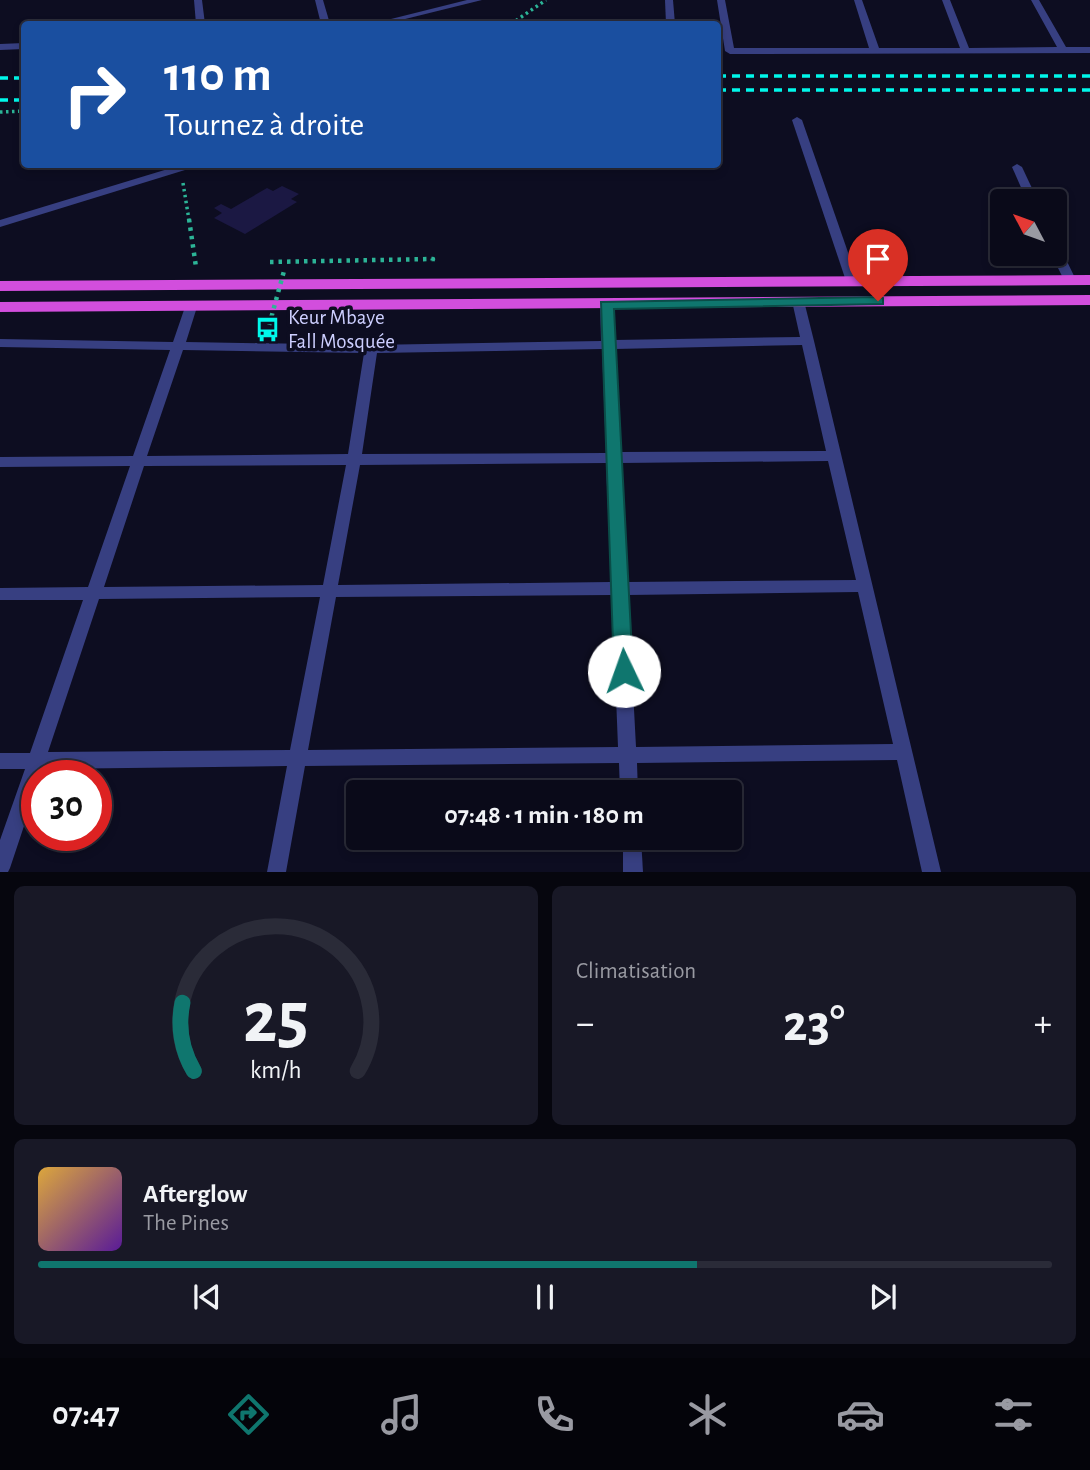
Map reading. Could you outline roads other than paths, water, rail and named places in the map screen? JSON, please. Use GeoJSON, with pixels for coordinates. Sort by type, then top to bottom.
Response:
{"type":"FeatureCollection","features":[{"type":"Feature","properties":{"kind":"highway"},"geometry":{"type":"LineString","coordinates":[[0,286],[1090,280]]}},
{"type":"Feature","properties":{"kind":"highway"},"geometry":{"type":"LineString","coordinates":[[0,308],[1090,300]]}},
{"type":"Feature","properties":{"kind":"street"},"geometry":{"type":"LineString","coordinates":[[198,0],[201,21]]}},
{"type":"Feature","properties":{"kind":"street"},"geometry":{"type":"LineString","coordinates":[[319,0],[325,21]]}},
{"type":"Feature","properties":{"kind":"street"},"geometry":{"type":"LineString","coordinates":[[389,21],[478,0]]}},
{"type":"Feature","properties":{"kind":"street"},"geometry":{"type":"LineString","coordinates":[[669,0],[671,21]]}},
{"type":"Feature","properties":{"kind":"street"},"geometry":{"type":"LineString","coordinates":[[721,0],[730,51],[1090,50]]}},
{"type":"Feature","properties":{"kind":"street"},"geometry":{"type":"LineString","coordinates":[[858,0],[875,51]]}},
{"type":"Feature","properties":{"kind":"street"},"geometry":{"type":"LineString","coordinates":[[946,0],[966,51]]}},
{"type":"Feature","properties":{"kind":"street"},"geometry":{"type":"LineString","coordinates":[[1034,0],[1063,50]]}},
{"type":"Feature","properties":{"kind":"street"},"geometry":{"type":"LineString","coordinates":[[0,47],[21,46]]}},
{"type":"Feature","properties":{"kind":"street"},"geometry":{"type":"LineString","coordinates":[[797,120],[852,281]]}},
{"type":"Feature","properties":{"kind":"street"},"geometry":{"type":"LineString","coordinates":[[1017,167],[1027,189]]}},
{"type":"Feature","properties":{"kind":"street"},"geometry":{"type":"LineString","coordinates":[[0,224],[178,168]]}},
{"type":"Feature","properties":{"kind":"street"},"geometry":{"type":"LineString","coordinates":[[1063,266],[1070,280]]}},
{"type":"Feature","properties":{"kind":"street"},"geometry":{"type":"LineString","coordinates":[[798,301],[932,872]]}},
{"type":"Feature","properties":{"kind":"street"},"geometry":{"type":"LineString","coordinates":[[606,305],[629,780]]}},
{"type":"Feature","properties":{"kind":"street"},"geometry":{"type":"LineString","coordinates":[[191,307],[37,760],[904,752]]}},
{"type":"Feature","properties":{"kind":"street"},"geometry":{"type":"LineString","coordinates":[[0,343],[177,348],[371,349],[807,341]]}},
{"type":"Feature","properties":{"kind":"street"},"geometry":{"type":"LineString","coordinates":[[276,872],[354,460],[371,349]]}},
{"type":"Feature","properties":{"kind":"street"},"geometry":{"type":"LineString","coordinates":[[0,462],[614,455],[834,456]]}},
{"type":"Feature","properties":{"kind":"street"},"geometry":{"type":"LineString","coordinates":[[0,594],[865,586]]}},
{"type":"Feature","properties":{"kind":"street"},"geometry":{"type":"LineString","coordinates":[[0,761],[21,760]]}},
{"type":"Feature","properties":{"kind":"street"},"geometry":{"type":"LineString","coordinates":[[0,868],[21,807]]}},
{"type":"Feature","properties":{"kind":"street"},"geometry":{"type":"LineString","coordinates":[[632,850],[633,872]]}},
{"type":"Feature","properties":{"kind":"railway"},"geometry":{"type":"LineString","coordinates":[[721,76],[1090,76]]}},
{"type":"Feature","properties":{"kind":"railway"},"geometry":{"type":"LineString","coordinates":[[0,78],[21,78]]}},
{"type":"Feature","properties":{"kind":"railway"},"geometry":{"type":"LineString","coordinates":[[721,90],[1090,90]]}},
{"type":"Feature","properties":{"kind":"railway"},"geometry":{"type":"LineString","coordinates":[[0,100],[21,100]]}},
{"type":"Feature","properties":{"kind":"place","name":"Keur Mbaye Fall Mosquée"},"geometry":{"type":"Point","coordinates":[268,329]}}]}
